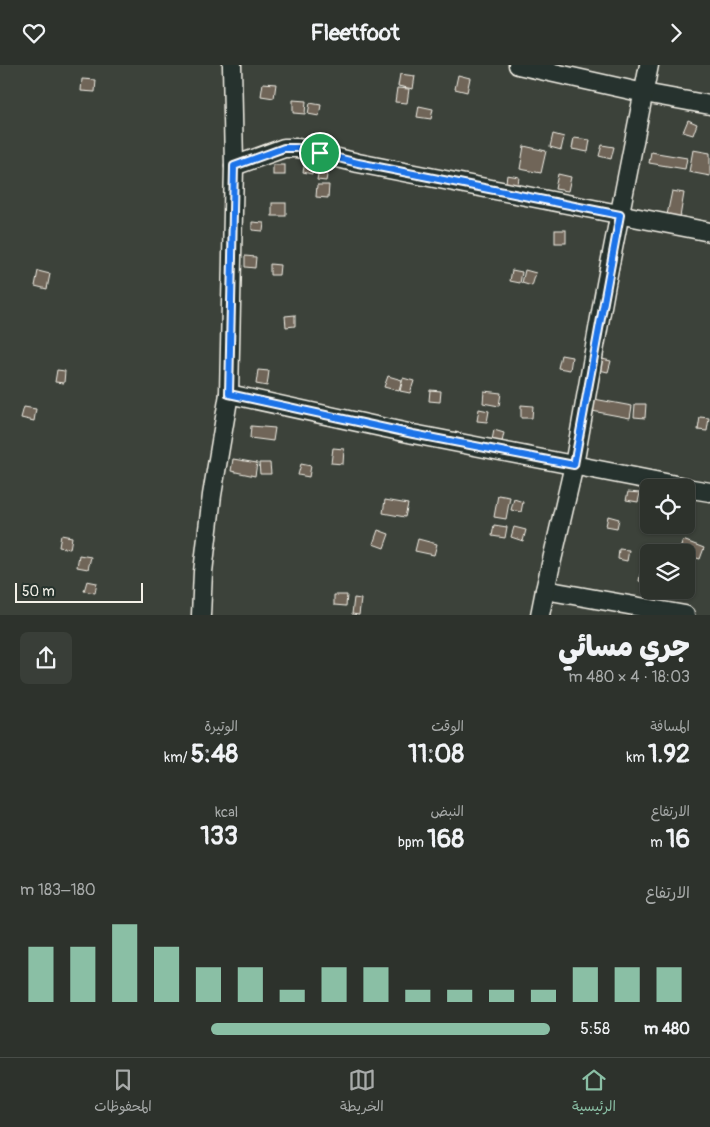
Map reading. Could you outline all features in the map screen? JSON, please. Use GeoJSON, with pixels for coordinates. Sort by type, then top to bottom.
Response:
{"type":"FeatureCollection","features":[{"type":"Feature","properties":{"kind":"street"},"geometry":{"type":"LineString","coordinates":[[201,615],[203,572],[211,505],[229,394],[234,166],[232,65]]}},
{"type":"Feature","properties":{"kind":"street"},"geometry":{"type":"LineString","coordinates":[[518,65],[644,93],[710,105]]}},
{"type":"Feature","properties":{"kind":"street"},"geometry":{"type":"LineString","coordinates":[[540,615],[574,465],[649,65]]}},
{"type":"Feature","properties":{"kind":"street"},"geometry":{"type":"LineString","coordinates":[[234,166],[284,148],[298,148],[358,163],[710,232]]}},
{"type":"Feature","properties":{"kind":"street"},"geometry":{"type":"LineString","coordinates":[[229,394],[413,434],[642,479]]}},
{"type":"Feature","properties":{"kind":"street"},"geometry":{"type":"LineString","coordinates":[[695,490],[710,492]]}},
{"type":"Feature","properties":{"kind":"street"},"geometry":{"type":"LineString","coordinates":[[545,589],[686,615]]}},
{"type":"Feature","properties":{"kind":"building"},"geometry":{"type":"Polygon","coordinates":[[[400,74],[415,76],[413,89],[398,86],[400,74]]]}},
{"type":"Feature","properties":{"kind":"building"},"geometry":{"type":"Polygon","coordinates":[[[458,75],[470,78],[467,92],[455,89],[458,75]]]}},
{"type":"Feature","properties":{"kind":"building"},"geometry":{"type":"Polygon","coordinates":[[[82,79],[96,80],[95,92],[81,91],[82,79]]]}},
{"type":"Feature","properties":{"kind":"building"},"geometry":{"type":"Polygon","coordinates":[[[263,83],[276,84],[274,98],[261,96],[263,83]]]}},
{"type":"Feature","properties":{"kind":"building"},"geometry":{"type":"Polygon","coordinates":[[[397,88],[409,89],[407,103],[395,102],[397,88]]]}},
{"type":"Feature","properties":{"kind":"building"},"geometry":{"type":"Polygon","coordinates":[[[293,100],[306,101],[305,114],[293,113],[293,100]]]}},
{"type":"Feature","properties":{"kind":"building"},"geometry":{"type":"Polygon","coordinates":[[[310,103],[321,105],[319,116],[308,114],[310,103]]]}},
{"type":"Feature","properties":{"kind":"building"},"geometry":{"type":"Polygon","coordinates":[[[419,106],[433,109],[431,119],[417,117],[419,106]]]}},
{"type":"Feature","properties":{"kind":"building"},"geometry":{"type":"Polygon","coordinates":[[[688,120],[697,124],[693,135],[683,132],[688,120]]]}},
{"type":"Feature","properties":{"kind":"building"},"geometry":{"type":"Polygon","coordinates":[[[553,134],[564,137],[561,150],[550,147],[553,134]]]}},
{"type":"Feature","properties":{"kind":"building"},"geometry":{"type":"Polygon","coordinates":[[[574,138],[590,140],[588,152],[572,149],[574,138]]]}},
{"type":"Feature","properties":{"kind":"building"},"geometry":{"type":"Polygon","coordinates":[[[602,145],[614,147],[611,159],[599,156],[602,145]]]}},
{"type":"Feature","properties":{"kind":"building"},"geometry":{"type":"Polygon","coordinates":[[[524,146],[546,151],[541,173],[520,169],[524,146]]]}},
{"type":"Feature","properties":{"kind":"building"},"geometry":{"type":"Polygon","coordinates":[[[693,150],[710,153],[710,176],[689,172],[693,150]]]}},
{"type":"Feature","properties":{"kind":"building"},"geometry":{"type":"Polygon","coordinates":[[[651,152],[687,158],[685,169],[649,163],[651,152]]]}},
{"type":"Feature","properties":{"kind":"building"},"geometry":{"type":"Polygon","coordinates":[[[305,162],[314,164],[312,174],[303,172],[305,162]]]}},
{"type":"Feature","properties":{"kind":"building"},"geometry":{"type":"Polygon","coordinates":[[[273,165],[285,165],[285,175],[273,175],[273,165]]]}},
{"type":"Feature","properties":{"kind":"building"},"geometry":{"type":"Polygon","coordinates":[[[319,168],[328,170],[326,181],[317,180],[319,168]]]}},
{"type":"Feature","properties":{"kind":"building"},"geometry":{"type":"Polygon","coordinates":[[[558,174],[571,177],[568,191],[555,189],[558,174]]]}},
{"type":"Feature","properties":{"kind":"building"},"geometry":{"type":"Polygon","coordinates":[[[507,175],[519,177],[517,191],[505,189],[507,175]]]}},
{"type":"Feature","properties":{"kind":"building"},"geometry":{"type":"Polygon","coordinates":[[[317,185],[329,185],[328,198],[316,197],[317,185]]]}},
{"type":"Feature","properties":{"kind":"building"},"geometry":{"type":"Polygon","coordinates":[[[672,191],[684,193],[680,217],[667,215],[672,191]]]}},
{"type":"Feature","properties":{"kind":"building"},"geometry":{"type":"Polygon","coordinates":[[[272,203],[286,203],[286,216],[272,216],[272,203]]]}},
{"type":"Feature","properties":{"kind":"building"},"geometry":{"type":"Polygon","coordinates":[[[252,222],[264,223],[263,231],[252,230],[252,222]]]}},
{"type":"Feature","properties":{"kind":"building"},"geometry":{"type":"Polygon","coordinates":[[[555,230],[566,230],[566,243],[555,243],[555,230]]]}},
{"type":"Feature","properties":{"kind":"building"},"geometry":{"type":"Polygon","coordinates":[[[245,256],[256,257],[255,268],[245,267],[245,256]]]}},
{"type":"Feature","properties":{"kind":"building"},"geometry":{"type":"Polygon","coordinates":[[[270,264],[280,265],[279,275],[270,275],[270,264]]]}},
{"type":"Feature","properties":{"kind":"building"},"geometry":{"type":"Polygon","coordinates":[[[512,270],[522,272],[520,283],[510,281],[512,270]]]}},
{"type":"Feature","properties":{"kind":"building"},"geometry":{"type":"Polygon","coordinates":[[[525,270],[536,273],[532,286],[522,283],[525,270]]]}},
{"type":"Feature","properties":{"kind":"building"},"geometry":{"type":"Polygon","coordinates":[[[38,271],[50,274],[47,289],[35,286],[38,271]]]}},
{"type":"Feature","properties":{"kind":"building"},"geometry":{"type":"Polygon","coordinates":[[[295,315],[295,326],[286,327],[285,316],[295,315]]]}},
{"type":"Feature","properties":{"kind":"building"},"geometry":{"type":"Polygon","coordinates":[[[561,355],[572,357],[570,370],[558,368],[561,355]]]}},
{"type":"Feature","properties":{"kind":"building"},"geometry":{"type":"Polygon","coordinates":[[[602,359],[611,361],[608,372],[599,370],[602,359]]]}},
{"type":"Feature","properties":{"kind":"building"},"geometry":{"type":"Polygon","coordinates":[[[57,370],[65,371],[64,383],[55,382],[57,370]]]}},
{"type":"Feature","properties":{"kind":"building"},"geometry":{"type":"Polygon","coordinates":[[[258,370],[269,371],[267,386],[256,384],[258,370]]]}},
{"type":"Feature","properties":{"kind":"building"},"geometry":{"type":"Polygon","coordinates":[[[388,376],[402,380],[399,391],[384,387],[388,376]]]}},
{"type":"Feature","properties":{"kind":"building"},"geometry":{"type":"Polygon","coordinates":[[[403,378],[414,381],[410,393],[400,391],[403,378]]]}},
{"type":"Feature","properties":{"kind":"building"},"geometry":{"type":"Polygon","coordinates":[[[430,390],[441,391],[440,402],[429,401],[430,390]]]}},
{"type":"Feature","properties":{"kind":"building"},"geometry":{"type":"Polygon","coordinates":[[[484,391],[501,393],[499,406],[483,403],[484,391]]]}},
{"type":"Feature","properties":{"kind":"building"},"geometry":{"type":"Polygon","coordinates":[[[594,399],[632,406],[630,418],[592,411],[594,399]]]}},
{"type":"Feature","properties":{"kind":"building"},"geometry":{"type":"Polygon","coordinates":[[[635,404],[646,404],[645,418],[634,417],[635,404]]]}},
{"type":"Feature","properties":{"kind":"building"},"geometry":{"type":"Polygon","coordinates":[[[521,405],[533,406],[532,418],[521,418],[521,405]]]}},
{"type":"Feature","properties":{"kind":"building"},"geometry":{"type":"Polygon","coordinates":[[[24,407],[36,409],[34,421],[21,418],[24,407]]]}},
{"type":"Feature","properties":{"kind":"building"},"geometry":{"type":"Polygon","coordinates":[[[479,409],[489,411],[487,422],[477,421],[479,409]]]}},
{"type":"Feature","properties":{"kind":"building"},"geometry":{"type":"Polygon","coordinates":[[[700,417],[709,418],[707,431],[698,430],[700,417]]]}},
{"type":"Feature","properties":{"kind":"building"},"geometry":{"type":"Polygon","coordinates":[[[251,426],[275,428],[273,441],[250,438],[251,426]]]}},
{"type":"Feature","properties":{"kind":"building"},"geometry":{"type":"Polygon","coordinates":[[[494,430],[504,433],[502,442],[492,440],[494,430]]]}},
{"type":"Feature","properties":{"kind":"building"},"geometry":{"type":"Polygon","coordinates":[[[333,448],[344,449],[343,464],[331,463],[333,448]]]}},
{"type":"Feature","properties":{"kind":"building"},"geometry":{"type":"Polygon","coordinates":[[[233,459],[257,463],[255,476],[231,471],[233,459]]]}},
{"type":"Feature","properties":{"kind":"building"},"geometry":{"type":"Polygon","coordinates":[[[259,463],[270,463],[271,474],[260,474],[259,463]]]}},
{"type":"Feature","properties":{"kind":"building"},"geometry":{"type":"Polygon","coordinates":[[[301,464],[311,466],[309,477],[298,475],[301,464]]]}},
{"type":"Feature","properties":{"kind":"building"},"geometry":{"type":"Polygon","coordinates":[[[628,492],[640,493],[638,502],[626,500],[628,492]]]}},
{"type":"Feature","properties":{"kind":"building"},"geometry":{"type":"Polygon","coordinates":[[[498,495],[510,497],[506,519],[494,517],[498,495]]]}},
{"type":"Feature","properties":{"kind":"building"},"geometry":{"type":"Polygon","coordinates":[[[514,499],[523,502],[521,512],[511,510],[514,499]]]}},
{"type":"Feature","properties":{"kind":"building"},"geometry":{"type":"Polygon","coordinates":[[[385,500],[408,504],[405,517],[383,513],[385,500]]]}},
{"type":"Feature","properties":{"kind":"building"},"geometry":{"type":"Polygon","coordinates":[[[608,516],[619,519],[617,528],[606,526],[608,516]]]}},
{"type":"Feature","properties":{"kind":"building"},"geometry":{"type":"Polygon","coordinates":[[[494,525],[507,527],[505,538],[492,536],[494,525]]]}},
{"type":"Feature","properties":{"kind":"building"},"geometry":{"type":"Polygon","coordinates":[[[514,527],[526,530],[523,541],[511,537],[514,527]]]}},
{"type":"Feature","properties":{"kind":"building"},"geometry":{"type":"Polygon","coordinates":[[[378,530],[389,534],[384,548],[373,544],[378,530]]]}},
{"type":"Feature","properties":{"kind":"building"},"geometry":{"type":"Polygon","coordinates":[[[61,535],[72,537],[70,549],[59,547],[61,535]]]}},
{"type":"Feature","properties":{"kind":"building"},"geometry":{"type":"Polygon","coordinates":[[[418,539],[437,544],[434,555],[415,551],[418,539]]]}},
{"type":"Feature","properties":{"kind":"building"},"geometry":{"type":"Polygon","coordinates":[[[683,540],[694,544],[682,544],[683,540]]]}},
{"type":"Feature","properties":{"kind":"building"},"geometry":{"type":"Polygon","coordinates":[[[695,545],[704,548],[700,559],[695,558],[695,545]]]}},
{"type":"Feature","properties":{"kind":"building"},"geometry":{"type":"Polygon","coordinates":[[[619,549],[629,550],[627,561],[618,559],[619,549]]]}},
{"type":"Feature","properties":{"kind":"building"},"geometry":{"type":"Polygon","coordinates":[[[79,555],[91,557],[88,569],[77,567],[79,555]]]}},
{"type":"Feature","properties":{"kind":"building"},"geometry":{"type":"Polygon","coordinates":[[[87,581],[97,583],[95,593],[84,591],[87,581]]]}},
{"type":"Feature","properties":{"kind":"building"},"geometry":{"type":"Polygon","coordinates":[[[334,595],[347,595],[346,606],[334,605],[334,595]]]}},
{"type":"Feature","properties":{"kind":"building"},"geometry":{"type":"Polygon","coordinates":[[[354,598],[361,599],[359,615],[352,614],[354,598]]]}},
{"type":"Feature","properties":{"kind":"route"},"geometry":{"type":"LineString","coordinates":[[284,148],[298,148],[320,153],[358,163],[620,215],[574,465],[413,434],[229,394],[234,166],[284,148]]}}]}
